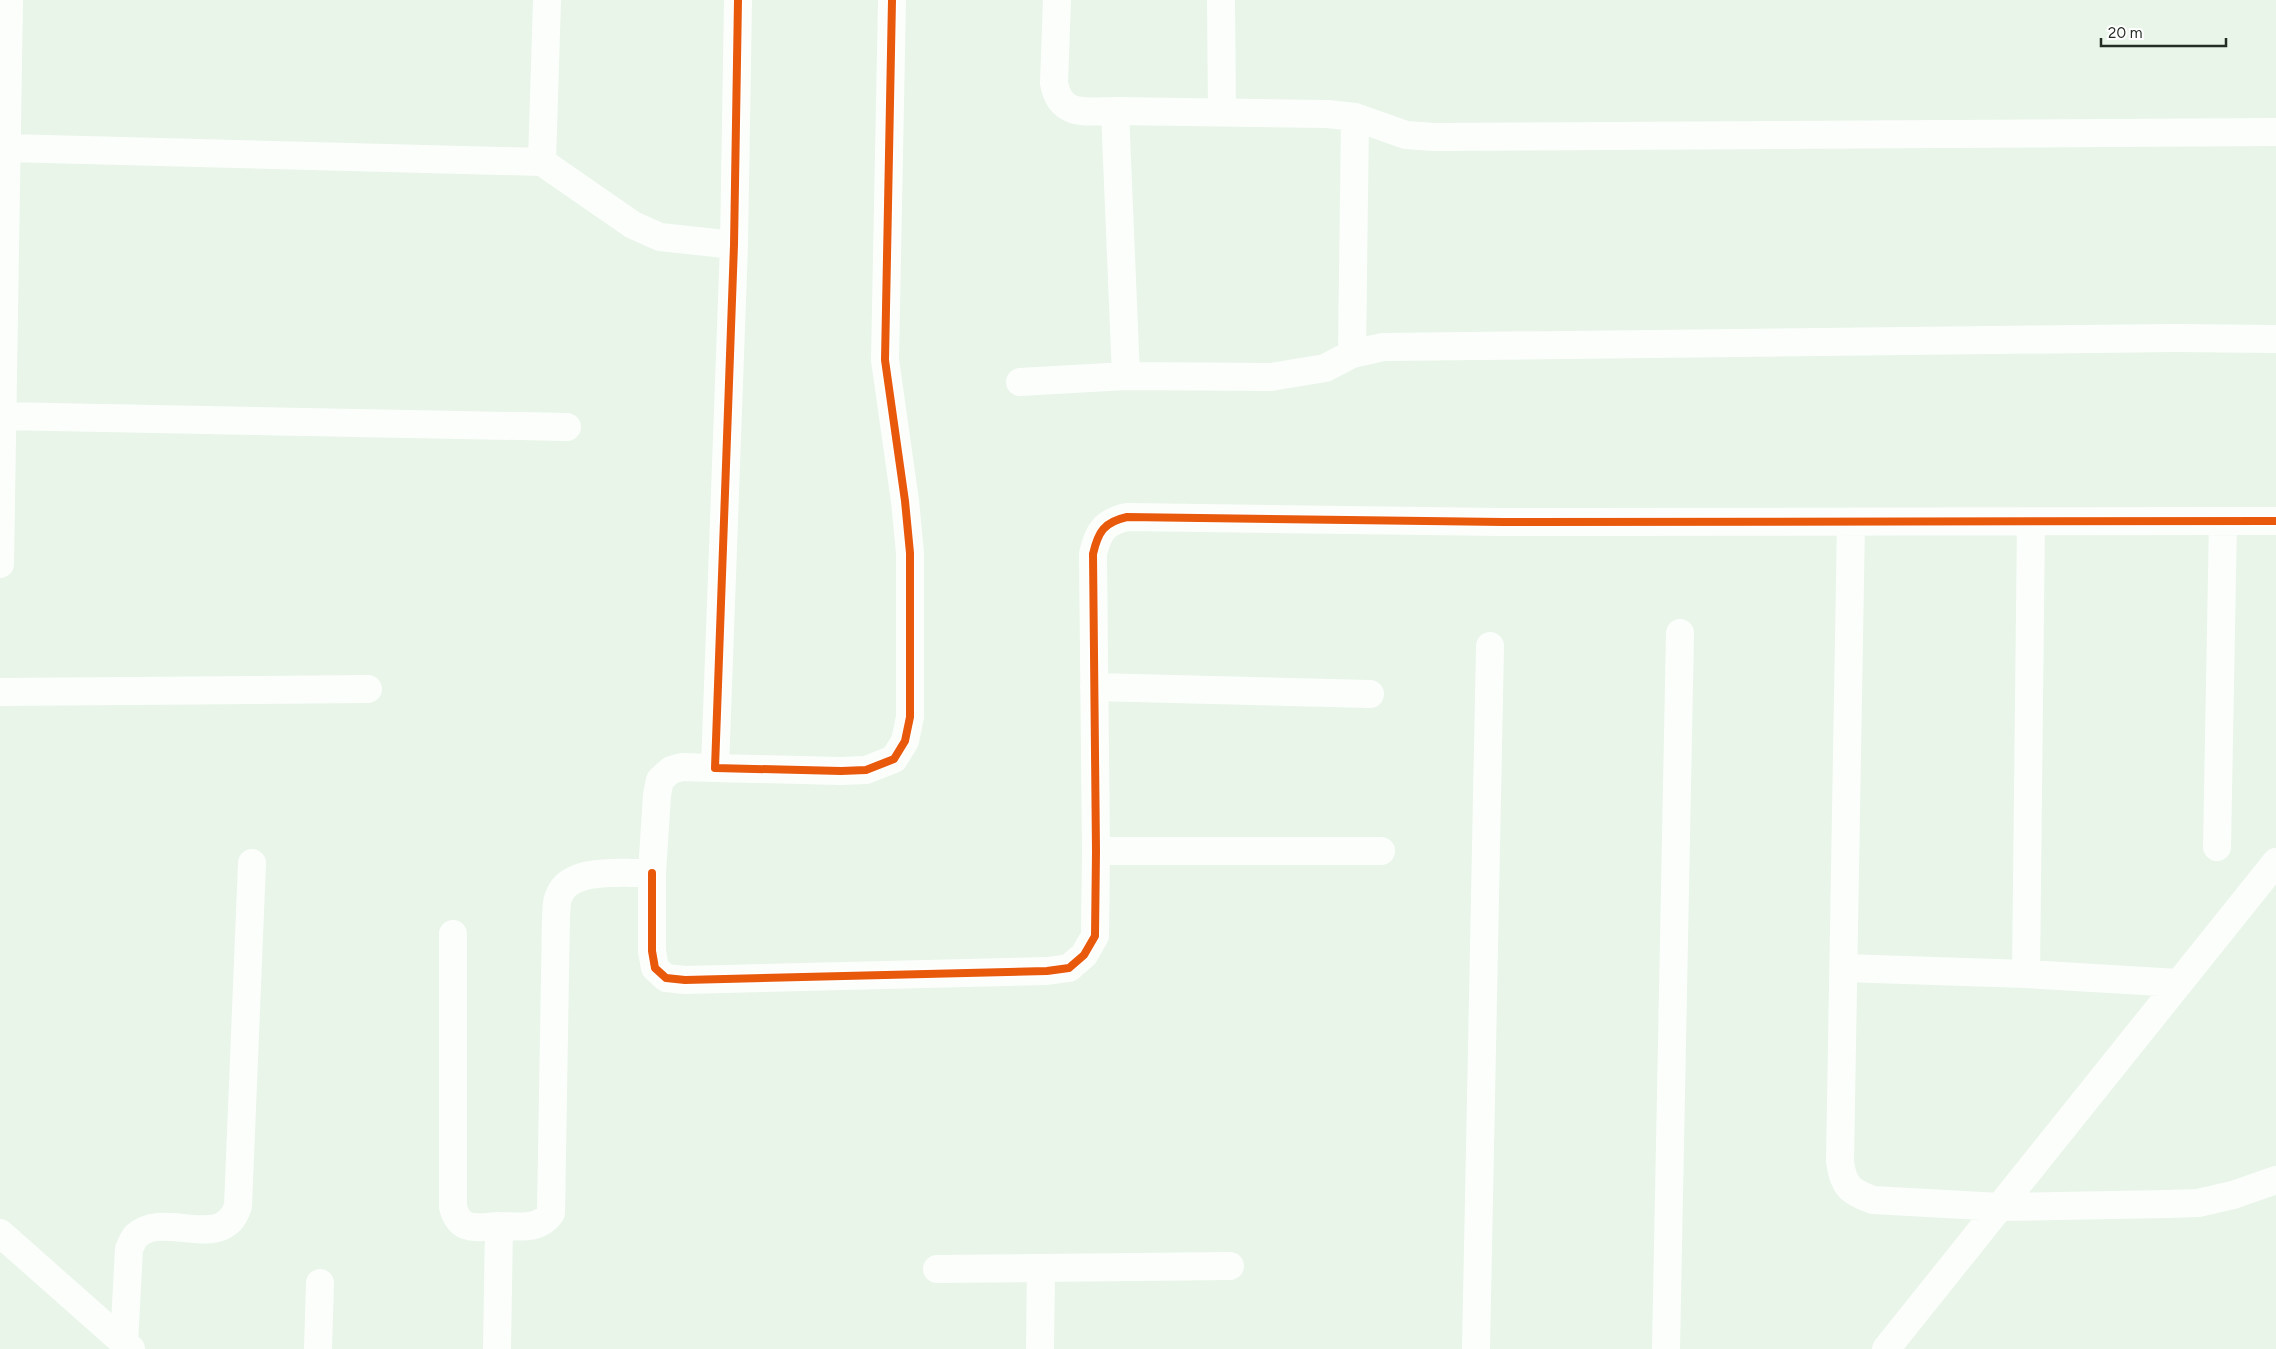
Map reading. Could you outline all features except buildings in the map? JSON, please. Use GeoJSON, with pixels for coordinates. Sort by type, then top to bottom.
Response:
{"type":"FeatureCollection","features":[{"type":"Feature","properties":{"kind":"street"},"geometry":{"type":"LineString","coordinates":[[0,564],[9,0]]}},
{"type":"Feature","properties":{"kind":"street"},"geometry":{"type":"LineString","coordinates":[[542,162],[547,0]]}},
{"type":"Feature","properties":{"kind":"street"},"geometry":{"type":"LineString","coordinates":[[715,768],[734,245],[738,0]]}},
{"type":"Feature","properties":{"kind":"street"},"geometry":{"type":"LineString","coordinates":[[892,0],[885,360],[904,492],[910,553],[910,717],[905,741],[894,759],[866,770],[682,767],[670,770],[660,780],[657,795],[652,873],[652,950],[655,968],[666,978],[685,980],[1047,971],[1069,968],[1084,955],[1095,936],[1093,554],[1097,538],[1104,528],[1115,520],[1127,517],[1503,522],[2276,521]]}},
{"type":"Feature","properties":{"kind":"street"},"geometry":{"type":"LineString","coordinates":[[1057,0],[1054,83],[1056,95],[1061,103],[1069,109],[1328,114],[1355,117],[1406,135],[1434,137],[2276,132]]}},
{"type":"Feature","properties":{"kind":"street"},"geometry":{"type":"LineString","coordinates":[[1221,0],[1222,112]]}},
{"type":"Feature","properties":{"kind":"street"},"geometry":{"type":"LineString","coordinates":[[1115,111],[1126,376]]}},
{"type":"Feature","properties":{"kind":"street"},"geometry":{"type":"LineString","coordinates":[[1352,354],[1355,117]]}},
{"type":"Feature","properties":{"kind":"street"},"geometry":{"type":"LineString","coordinates":[[7,148],[542,162],[633,225],[660,237],[734,245]]}},
{"type":"Feature","properties":{"kind":"street"},"geometry":{"type":"LineString","coordinates":[[1020,382],[1126,376],[1271,377],[1325,368],[1352,354],[1383,347],[2175,338],[2276,339]]}},
{"type":"Feature","properties":{"kind":"street"},"geometry":{"type":"LineString","coordinates":[[2,416],[567,427]]}},
{"type":"Feature","properties":{"kind":"street"},"geometry":{"type":"LineString","coordinates":[[2217,847],[2223,521]]}},
{"type":"Feature","properties":{"kind":"street"},"geometry":{"type":"LineString","coordinates":[[1851,522],[1840,1161],[1842,1177],[1848,1187],[1860,1195],[1874,1200],[2000,1207],[2198,1202],[2233,1195],[2276,1180]]}},
{"type":"Feature","properties":{"kind":"street"},"geometry":{"type":"LineString","coordinates":[[2026,974],[2031,522]]}},
{"type":"Feature","properties":{"kind":"street"},"geometry":{"type":"LineString","coordinates":[[1666,1349],[1680,633]]}},
{"type":"Feature","properties":{"kind":"street"},"geometry":{"type":"LineString","coordinates":[[1476,1349],[1490,646]]}},
{"type":"Feature","properties":{"kind":"street"},"geometry":{"type":"LineString","coordinates":[[1094,687],[1370,694]]}},
{"type":"Feature","properties":{"kind":"street"},"geometry":{"type":"LineString","coordinates":[[0,692],[368,689]]}},
{"type":"Feature","properties":{"kind":"street"},"geometry":{"type":"LineString","coordinates":[[1096,851],[1382,851]]}},
{"type":"Feature","properties":{"kind":"street"},"geometry":{"type":"LineString","coordinates":[[1886,1349],[2276,862]]}},
{"type":"Feature","properties":{"kind":"street"},"geometry":{"type":"LineString","coordinates":[[127,1346],[129,1249],[135,1237],[145,1230],[158,1228],[217,1229],[229,1224],[235,1217],[238,1206],[252,863]]}},
{"type":"Feature","properties":{"kind":"street"},"geometry":{"type":"LineString","coordinates":[[453,934],[453,1207],[456,1217],[463,1225],[472,1227],[535,1225],[544,1222],[551,1213],[558,896],[568,882],[587,875],[652,873]]}},
{"type":"Feature","properties":{"kind":"street"},"geometry":{"type":"LineString","coordinates":[[1844,968],[2026,974],[2178,983]]}},
{"type":"Feature","properties":{"kind":"street"},"geometry":{"type":"LineString","coordinates":[[497,1349],[499,1226]]}},
{"type":"Feature","properties":{"kind":"street"},"geometry":{"type":"LineString","coordinates":[[0,1233],[127,1346]]}},
{"type":"Feature","properties":{"kind":"street"},"geometry":{"type":"LineString","coordinates":[[937,1269],[1230,1266]]}},
{"type":"Feature","properties":{"kind":"street"},"geometry":{"type":"LineString","coordinates":[[1040,1268],[1040,1349]]}},
{"type":"Feature","properties":{"kind":"street"},"geometry":{"type":"LineString","coordinates":[[318,1349],[320,1283]]}},
{"type":"Feature","properties":{"kind":"cycle path"},"geometry":{"type":"LineString","coordinates":[[738,0],[734,245],[715,768],[841,771],[866,770],[894,759],[905,741],[910,717],[910,553],[905,501],[885,360],[892,0]]}},
{"type":"Feature","properties":{"kind":"cycle path"},"geometry":{"type":"LineString","coordinates":[[652,873],[652,951],[655,968],[666,978],[685,980],[1047,971],[1069,968],[1084,955],[1095,936],[1093,554],[1103,529],[1107,525],[1127,517],[1503,522],[2276,521]]}}]}
